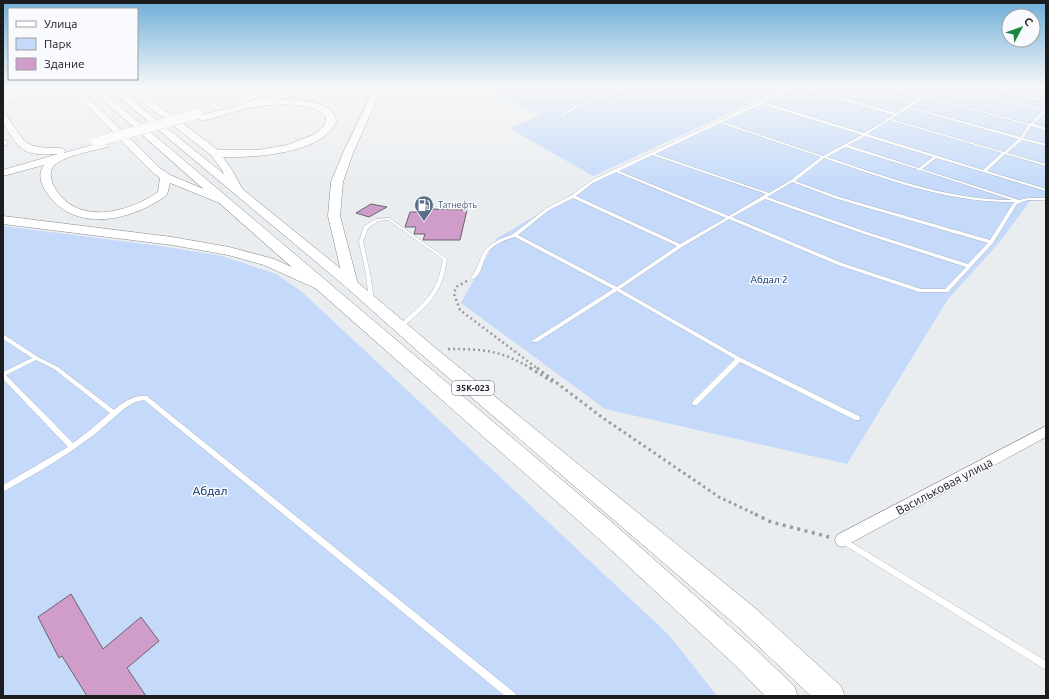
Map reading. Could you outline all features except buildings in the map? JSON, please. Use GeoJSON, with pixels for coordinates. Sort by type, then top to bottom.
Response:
{"type":"FeatureCollection","features":[{"type":"Feature","properties":{"kind":"main road"},"geometry":{"type":"LineString","coordinates":[[4,119],[23,146],[27,149],[60,154]]}},
{"type":"Feature","properties":{"kind":"main road"},"geometry":{"type":"LineString","coordinates":[[104,119],[150,164],[166,177],[231,196],[227,170],[215,153],[170,119]]}},
{"type":"Feature","properties":{"kind":"main road","name":"35К-023"},"geometry":{"type":"LineString","coordinates":[[133,119],[231,196],[351,284],[399,327],[746,617],[831,696]]}},
{"type":"Feature","properties":{"kind":"main road","name":"35К-023"},"geometry":{"type":"LineString","coordinates":[[146,119],[231,196],[322,286],[606,532],[746,657],[784,696]]}},
{"type":"Feature","properties":{"kind":"main road"},"geometry":{"type":"LineString","coordinates":[[3,167],[60,154],[190,119]]}},
{"type":"Feature","properties":{"kind":"main road"},"geometry":{"type":"LineString","coordinates":[[215,153],[250,154],[280,149],[318,135],[332,122],[331,119]]}},
{"type":"Feature","properties":{"kind":"main road"},"geometry":{"type":"LineString","coordinates":[[351,284],[334,216],[337,182],[348,153],[364,119]]}},
{"type":"Feature","properties":{"kind":"main road"},"geometry":{"type":"LineString","coordinates":[[60,154],[49,164],[46,170],[45,180],[60,202],[68,209],[81,214],[111,214],[141,206],[154,200],[163,193],[166,177]]}},
{"type":"Feature","properties":{"kind":"main road"},"geometry":{"type":"LineString","coordinates":[[3,173],[60,154]]}},
{"type":"Feature","properties":{"kind":"main road"},"geometry":{"type":"LineString","coordinates":[[3,220],[172,241],[229,251],[269,262],[322,286]]}},
{"type":"Feature","properties":{"kind":"street","name":"Васильковая улица"},"geometry":{"type":"LineString","coordinates":[[842,540],[1046,431]]}},
{"type":"Feature","properties":{"kind":"lane"},"geometry":{"type":"LineString","coordinates":[[473,278],[478,274],[484,255],[492,246],[515,235],[548,209],[573,196],[592,182],[615,170],[728,119]]}},
{"type":"Feature","properties":{"kind":"lane"},"geometry":{"type":"LineString","coordinates":[[814,119],[1046,190]]}},
{"type":"Feature","properties":{"kind":"lane"},"geometry":{"type":"LineString","coordinates":[[535,341],[617,290],[680,246],[792,181],[824,157],[865,134],[886,119],[1046,165]]}},
{"type":"Feature","properties":{"kind":"lane"},"geometry":{"type":"LineString","coordinates":[[948,119],[1046,145]]}},
{"type":"Feature","properties":{"kind":"lane"},"geometry":{"type":"LineString","coordinates":[[1007,119],[1046,129]]}},
{"type":"Feature","properties":{"kind":"lane"},"geometry":{"type":"LineString","coordinates":[[984,171],[1021,139],[1030,125],[1037,119]]}},
{"type":"Feature","properties":{"kind":"lane"},"geometry":{"type":"LineString","coordinates":[[721,122],[923,190],[960,199],[997,202],[1021,201]]}},
{"type":"Feature","properties":{"kind":"lane"},"geometry":{"type":"LineString","coordinates":[[844,145],[918,170],[1021,201]]}},
{"type":"Feature","properties":{"kind":"lane"},"geometry":{"type":"LineString","coordinates":[[653,154],[769,194]]}},
{"type":"Feature","properties":{"kind":"lane"},"geometry":{"type":"LineString","coordinates":[[918,170],[936,156]]}},
{"type":"Feature","properties":{"kind":"lane"},"geometry":{"type":"LineString","coordinates":[[615,170],[840,264],[921,291],[946,291],[991,242],[1015,204],[1028,199],[1046,199]]}},
{"type":"Feature","properties":{"kind":"lane"},"geometry":{"type":"LineString","coordinates":[[792,181],[838,198],[991,242]]}},
{"type":"Feature","properties":{"kind":"lane"},"geometry":{"type":"LineString","coordinates":[[573,196],[680,246]]}},
{"type":"Feature","properties":{"kind":"lane"},"geometry":{"type":"LineString","coordinates":[[764,197],[856,231],[969,266]]}},
{"type":"Feature","properties":{"kind":"lane"},"geometry":{"type":"LineString","coordinates":[[372,303],[368,273],[361,242],[366,227],[377,220],[389,219],[445,259],[441,278],[435,290],[399,327]]}},
{"type":"Feature","properties":{"kind":"lane"},"geometry":{"type":"LineString","coordinates":[[515,235],[617,290],[738,359],[857,418]]}},
{"type":"Feature","properties":{"kind":"lane"},"geometry":{"type":"LineString","coordinates":[[3,336],[36,358],[56,368],[114,413]]}},
{"type":"Feature","properties":{"kind":"lane"},"geometry":{"type":"LineString","coordinates":[[36,358],[3,375],[72,447]]}},
{"type":"Feature","properties":{"kind":"lane"},"geometry":{"type":"LineString","coordinates":[[695,403],[738,359]]}},
{"type":"Feature","properties":{"kind":"lane"},"geometry":{"type":"LineString","coordinates":[[3,489],[47,464],[88,437],[123,405],[138,398],[145,398],[512,696]]}},
{"type":"Feature","properties":{"kind":"lane"},"geometry":{"type":"LineString","coordinates":[[842,540],[1046,666]]}},
{"type":"Feature","properties":{"kind":"path"},"geometry":{"type":"LineString","coordinates":[[473,278],[456,287],[454,294],[460,310],[603,418],[719,497],[771,522],[842,540]]}},
{"type":"Feature","properties":{"kind":"path"},"geometry":{"type":"LineString","coordinates":[[427,350],[474,348],[500,353],[524,364],[564,389]]}},
{"type":"Feature","properties":{"kind":"green space"},"geometry":{"type":"Polygon","coordinates":[[[533,119],[717,119],[593,176],[509,128],[533,119]]]}},
{"type":"Feature","properties":{"kind":"green space","name":"Абдал 2"},"geometry":{"type":"Polygon","coordinates":[[[727,119],[1046,119],[1046,200],[1030,201],[998,244],[948,299],[847,464],[605,409],[461,303],[497,238],[594,182],[727,119]]]}},
{"type":"Feature","properties":{"kind":"green space","name":"Абдал"},"geometry":{"type":"Polygon","coordinates":[[[3,226],[161,246],[222,256],[276,274],[301,291],[669,635],[717,696],[3,696],[3,226]]]}},
{"type":"Feature","properties":{"kind":"place","name":"Татнефть"},"geometry":{"type":"Point","coordinates":[424,222]}}]}
